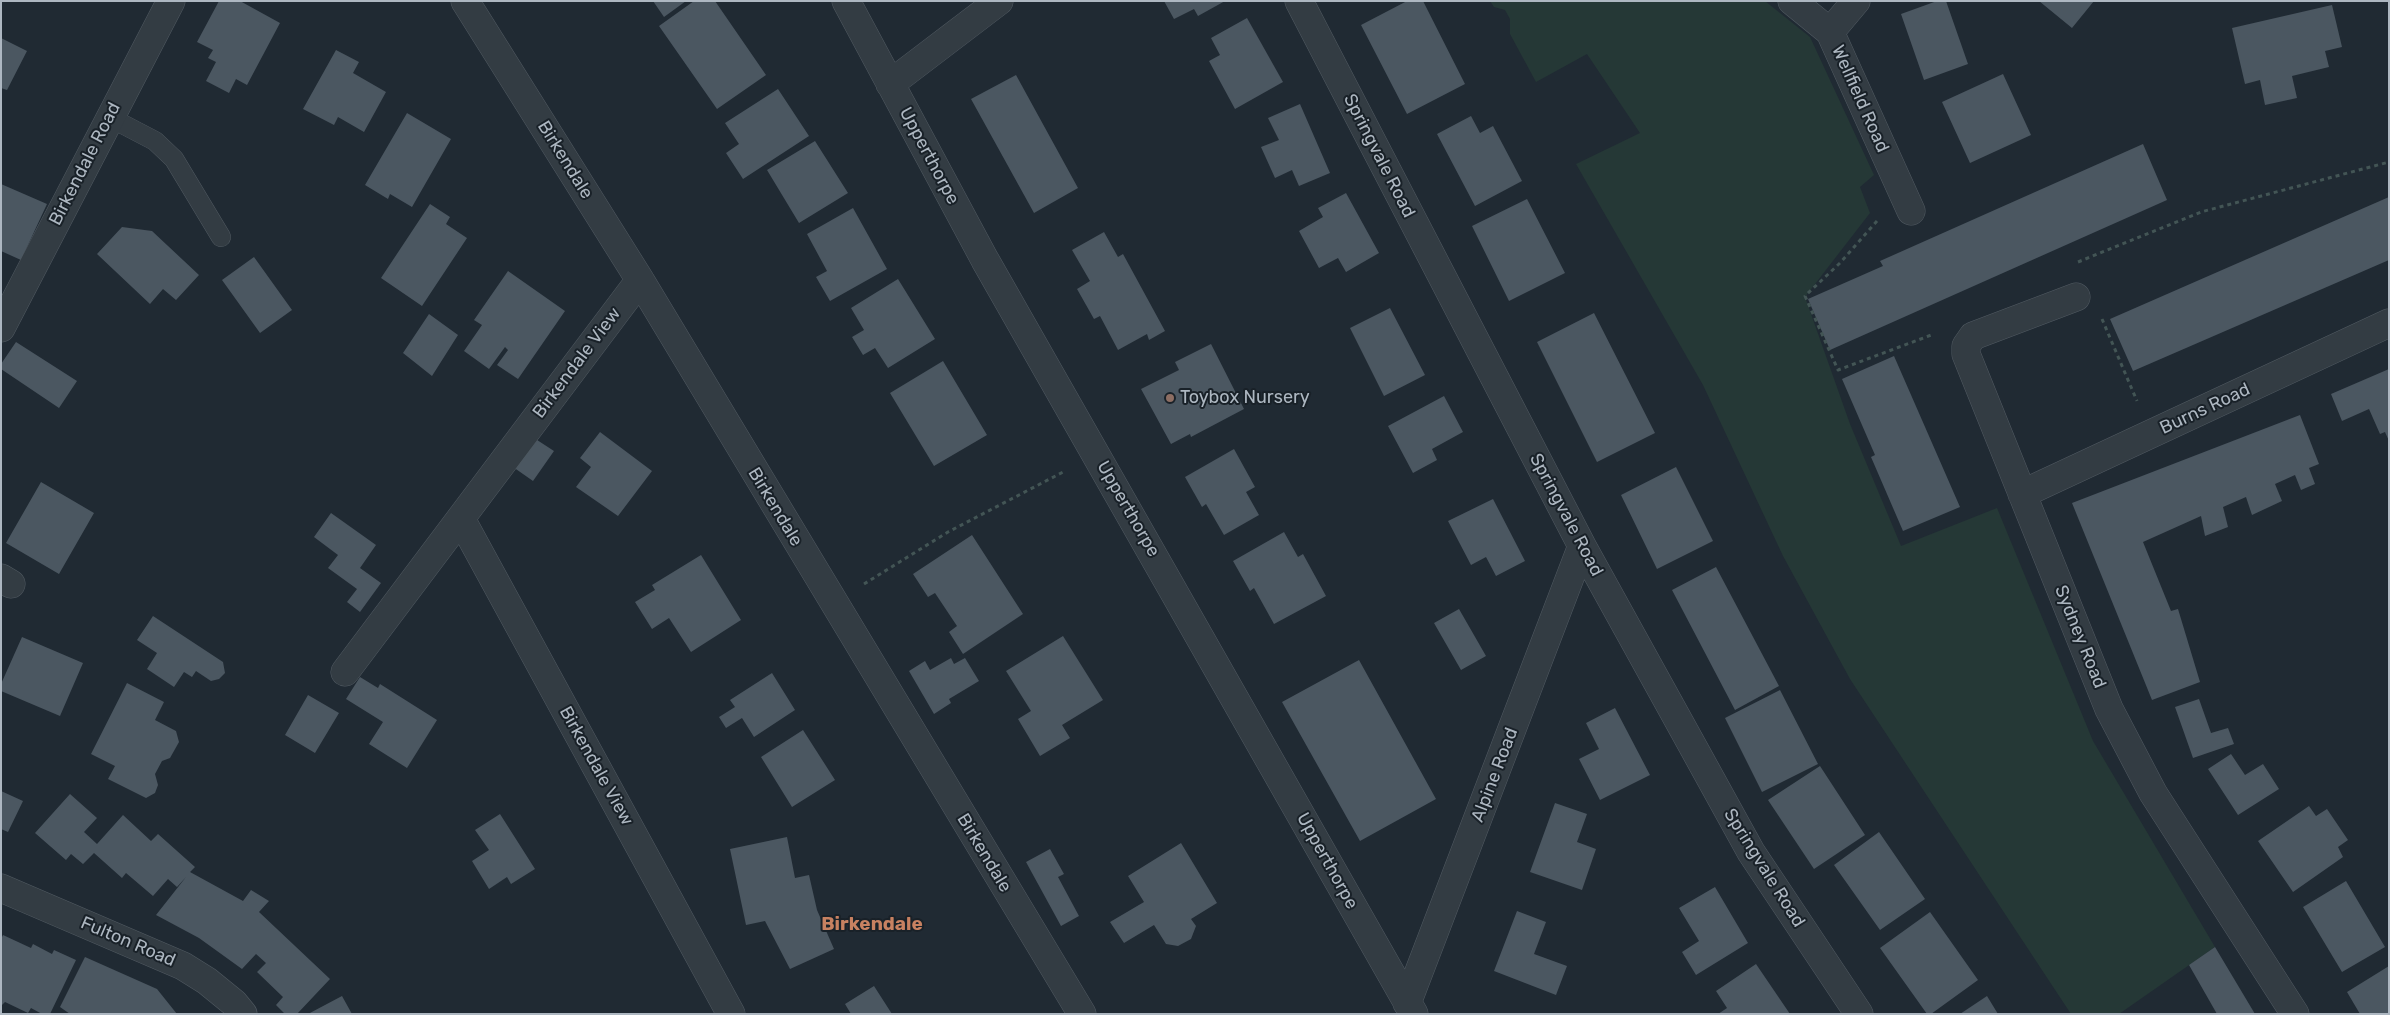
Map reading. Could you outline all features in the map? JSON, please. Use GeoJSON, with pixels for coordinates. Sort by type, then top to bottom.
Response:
{"type":"FeatureCollection","features":[{"type":"Feature","properties":{"kind":"street","name":"Birkendale Road"},"geometry":{"type":"LineString","coordinates":[[1,328],[109,117],[171,1]]}},
{"type":"Feature","properties":{"kind":"street","name":"Birkendale"},"geometry":{"type":"LineString","coordinates":[[465,1],[640,280],[1082,1014]]}},
{"type":"Feature","properties":{"kind":"street","name":"Upperthorpe"},"geometry":{"type":"LineString","coordinates":[[846,1],[985,260],[1098,455],[1411,1008]]}},
{"type":"Feature","properties":{"kind":"street"},"geometry":{"type":"LineString","coordinates":[[890,84],[1000,1]]}},
{"type":"Feature","properties":{"kind":"street","name":"Springvale Road"},"geometry":{"type":"LineString","coordinates":[[1299,1],[1582,546],[1751,852],[1859,1014]]}},
{"type":"Feature","properties":{"kind":"street","name":"Wellfield Road"},"geometry":{"type":"LineString","coordinates":[[1792,1],[1830,32],[1906,202]]}},
{"type":"Feature","properties":{"kind":"street"},"geometry":{"type":"LineString","coordinates":[[1830,32],[1856,1]]}},
{"type":"Feature","properties":{"kind":"street","name":"Birkendale View"},"geometry":{"type":"LineString","coordinates":[[345,672],[640,280]]}},
{"type":"Feature","properties":{"kind":"street"},"geometry":{"type":"LineString","coordinates":[[1966,354],[1966,346],[1973,336],[2076,297]]}},
{"type":"Feature","properties":{"kind":"street","name":"Burns Road"},"geometry":{"type":"LineString","coordinates":[[2022,494],[2389,323]]}},
{"type":"Feature","properties":{"kind":"street","name":"Sydney Road"},"geometry":{"type":"LineString","coordinates":[[1966,354],[2109,709],[2153,793],[2296,1014]]}},
{"type":"Feature","properties":{"kind":"street","name":"Birkendale View"},"geometry":{"type":"LineString","coordinates":[[461,518],[731,1014]]}},
{"type":"Feature","properties":{"kind":"street","name":"Alpine Road"},"geometry":{"type":"LineString","coordinates":[[1411,1008],[1582,546]]}},
{"type":"Feature","properties":{"kind":"street","name":"Fulton Road"},"geometry":{"type":"LineString","coordinates":[[1,888],[183,966],[207,981],[234,1002],[243,1014]]}},
{"type":"Feature","properties":{"kind":"lane"},"geometry":{"type":"LineString","coordinates":[[109,117],[155,141],[174,159],[221,236]]}},
{"type":"Feature","properties":{"kind":"path"},"geometry":{"type":"LineString","coordinates":[[2152,434],[2090,290],[2076,297],[2068,266],[2201,212],[2389,162]]}},
{"type":"Feature","properties":{"kind":"path"},"geometry":{"type":"LineString","coordinates":[[1906,202],[1805,296],[1838,370],[1932,333],[1966,354]]}},
{"type":"Feature","properties":{"kind":"path"},"geometry":{"type":"LineString","coordinates":[[834,605],[948,532],[1098,455]]}},
{"type":"Feature","properties":{"kind":"green space"},"geometry":{"type":"Polygon","coordinates":[[[1490,1],[1765,1],[1810,37],[1874,175],[1860,187],[1870,213],[1805,297],[1850,424],[1901,546],[1997,508],[2093,741],[2215,947],[2119,1014],[2071,1014],[1850,679],[1783,556],[1703,385],[1576,164],[1640,133],[1587,54],[1536,82],[1510,34],[1510,19],[1505,10],[1494,7],[1490,1]]]}},
{"type":"Feature","properties":{"kind":"building"},"geometry":{"type":"Polygon","coordinates":[[[219,1],[240,1],[280,23],[247,85],[236,79],[229,93],[206,81],[216,62],[208,58],[213,50],[197,42],[219,1]]]}},
{"type":"Feature","properties":{"kind":"building"},"geometry":{"type":"Polygon","coordinates":[[[653,1],[686,1],[664,17],[653,1]]]}},
{"type":"Feature","properties":{"kind":"building"},"geometry":{"type":"Polygon","coordinates":[[[694,1],[715,1],[766,75],[717,109],[659,26],[694,1]]]}},
{"type":"Feature","properties":{"kind":"building"},"geometry":{"type":"Polygon","coordinates":[[[1164,1],[1225,1],[1198,16],[1194,9],[1174,19],[1164,1]]]}},
{"type":"Feature","properties":{"kind":"building"},"geometry":{"type":"Polygon","coordinates":[[[1407,1],[1423,1],[1465,84],[1407,114],[1361,25],[1407,1]]]}},
{"type":"Feature","properties":{"kind":"building"},"geometry":{"type":"Polygon","coordinates":[[[1937,1],[1946,1],[1968,64],[1924,80],[1901,14],[1937,1]]]}},
{"type":"Feature","properties":{"kind":"building"},"geometry":{"type":"Polygon","coordinates":[[[2039,1],[2094,1],[2072,28],[2039,1]]]}},
{"type":"Feature","properties":{"kind":"building"},"geometry":{"type":"Polygon","coordinates":[[[2332,5],[2342,47],[2325,51],[2329,67],[2292,76],[2297,98],[2265,105],[2260,80],[2245,84],[2232,28],[2332,5]]]}},
{"type":"Feature","properties":{"kind":"building"},"geometry":{"type":"Polygon","coordinates":[[[1247,18],[1283,82],[1235,109],[1209,61],[1220,55],[1211,38],[1247,18]]]}},
{"type":"Feature","properties":{"kind":"building"},"geometry":{"type":"Polygon","coordinates":[[[1,38],[27,51],[7,90],[1,88],[1,38]]]}},
{"type":"Feature","properties":{"kind":"building"},"geometry":{"type":"Polygon","coordinates":[[[336,50],[359,62],[353,73],[386,92],[364,132],[338,117],[334,125],[303,109],[336,50]]]}},
{"type":"Feature","properties":{"kind":"building"},"geometry":{"type":"Polygon","coordinates":[[[2003,74],[2031,135],[1970,163],[1942,102],[2003,74]]]}},
{"type":"Feature","properties":{"kind":"building"},"geometry":{"type":"Polygon","coordinates":[[[1016,75],[1078,188],[1034,213],[971,99],[1016,75]]]}},
{"type":"Feature","properties":{"kind":"building"},"geometry":{"type":"Polygon","coordinates":[[[778,89],[809,136],[743,179],[726,153],[739,144],[725,123],[778,89]]]}},
{"type":"Feature","properties":{"kind":"building"},"geometry":{"type":"Polygon","coordinates":[[[1300,104],[1330,173],[1299,186],[1292,170],[1275,178],[1261,147],[1279,140],[1268,118],[1300,104]]]}},
{"type":"Feature","properties":{"kind":"building"},"geometry":{"type":"Polygon","coordinates":[[[407,113],[451,139],[412,207],[390,194],[388,199],[365,185],[407,113]]]}},
{"type":"Feature","properties":{"kind":"building"},"geometry":{"type":"Polygon","coordinates":[[[1471,116],[1480,133],[1493,126],[1522,181],[1475,206],[1437,134],[1471,116]]]}},
{"type":"Feature","properties":{"kind":"building"},"geometry":{"type":"Polygon","coordinates":[[[815,141],[848,193],[799,223],[767,170],[815,141]]]}},
{"type":"Feature","properties":{"kind":"building"},"geometry":{"type":"Polygon","coordinates":[[[2143,144],[2167,200],[1830,350],[1808,299],[1883,266],[1880,261],[2143,144]]]}},
{"type":"Feature","properties":{"kind":"building"},"geometry":{"type":"Polygon","coordinates":[[[1,184],[47,204],[21,260],[1,251],[1,184]]]}},
{"type":"Feature","properties":{"kind":"building"},"geometry":{"type":"Polygon","coordinates":[[[1346,193],[1379,253],[1346,272],[1338,258],[1319,268],[1299,231],[1323,217],[1318,208],[1346,193]]]}},
{"type":"Feature","properties":{"kind":"building"},"geometry":{"type":"Polygon","coordinates":[[[2389,197],[2389,260],[2133,371],[2110,319],[2389,197]]]}},
{"type":"Feature","properties":{"kind":"building"},"geometry":{"type":"Polygon","coordinates":[[[1527,199],[1565,273],[1509,301],[1472,226],[1527,199]]]}},
{"type":"Feature","properties":{"kind":"building"},"geometry":{"type":"Polygon","coordinates":[[[430,204],[450,217],[446,224],[467,238],[422,306],[381,278],[430,204]]]}},
{"type":"Feature","properties":{"kind":"building"},"geometry":{"type":"Polygon","coordinates":[[[853,208],[887,269],[830,301],[816,277],[827,271],[807,234],[853,208]]]}},
{"type":"Feature","properties":{"kind":"building"},"geometry":{"type":"Polygon","coordinates":[[[122,227],[152,231],[199,275],[176,300],[163,289],[150,304],[97,254],[122,227]]]}},
{"type":"Feature","properties":{"kind":"building"},"geometry":{"type":"Polygon","coordinates":[[[1104,232],[1118,257],[1123,254],[1165,331],[1149,340],[1147,334],[1118,350],[1100,316],[1094,319],[1077,289],[1090,281],[1072,250],[1104,232]]]}},
{"type":"Feature","properties":{"kind":"building"},"geometry":{"type":"Polygon","coordinates":[[[254,257],[292,310],[260,333],[222,280],[254,257]]]}},
{"type":"Feature","properties":{"kind":"building"},"geometry":{"type":"Polygon","coordinates":[[[508,271],[565,311],[518,379],[497,365],[508,350],[505,347],[489,369],[464,351],[482,325],[474,320],[508,271]]]}},
{"type":"Feature","properties":{"kind":"building"},"geometry":{"type":"Polygon","coordinates":[[[898,279],[935,339],[888,368],[875,348],[863,355],[852,337],[864,330],[851,308],[898,279]]]}},
{"type":"Feature","properties":{"kind":"building"},"geometry":{"type":"Polygon","coordinates":[[[1390,308],[1425,375],[1384,396],[1350,328],[1390,308]]]}},
{"type":"Feature","properties":{"kind":"building"},"geometry":{"type":"Polygon","coordinates":[[[1594,313],[1655,433],[1597,462],[1537,342],[1594,313]]]}},
{"type":"Feature","properties":{"kind":"building"},"geometry":{"type":"Polygon","coordinates":[[[429,314],[458,335],[432,376],[403,353],[429,314]]]}},
{"type":"Feature","properties":{"kind":"building"},"geometry":{"type":"Polygon","coordinates":[[[16,342],[77,381],[59,408],[1,369],[1,364],[16,342]]]}},
{"type":"Feature","properties":{"kind":"building"},"geometry":{"type":"Polygon","coordinates":[[[1211,344],[1244,409],[1191,437],[1190,434],[1171,444],[1141,389],[1179,370],[1175,362],[1211,344]]]}},
{"type":"Feature","properties":{"kind":"building"},"geometry":{"type":"Polygon","coordinates":[[[1894,356],[1960,507],[1903,531],[1871,457],[1875,455],[1842,379],[1894,356]]]}},
{"type":"Feature","properties":{"kind":"building"},"geometry":{"type":"Polygon","coordinates":[[[943,361],[987,435],[934,466],[890,393],[943,361]]]}},
{"type":"Feature","properties":{"kind":"building"},"geometry":{"type":"Polygon","coordinates":[[[2389,369],[2389,441],[2385,432],[2380,434],[2369,409],[2342,421],[2331,394],[2389,369]]]}},
{"type":"Feature","properties":{"kind":"building"},"geometry":{"type":"Polygon","coordinates":[[[1444,396],[1463,432],[1432,449],[1437,460],[1413,473],[1388,426],[1444,396]]]}},
{"type":"Feature","properties":{"kind":"building"},"geometry":{"type":"Polygon","coordinates":[[[2300,415],[2319,464],[2309,468],[2315,484],[2301,490],[2295,475],[2275,484],[2282,501],[2252,515],[2246,497],[2223,507],[2228,527],[2205,536],[2201,516],[2143,542],[2171,611],[2178,609],[2200,682],[2152,700],[2072,503],[2300,415]]]}},
{"type":"Feature","properties":{"kind":"building"},"geometry":{"type":"Polygon","coordinates":[[[600,432],[652,471],[618,516],[576,487],[591,467],[580,458],[600,432]]]}},
{"type":"Feature","properties":{"kind":"building"},"geometry":{"type":"Polygon","coordinates":[[[534,438],[554,451],[533,481],[513,467],[534,438]]]}},
{"type":"Feature","properties":{"kind":"building"},"geometry":{"type":"Polygon","coordinates":[[[1234,449],[1255,487],[1246,492],[1259,515],[1224,535],[1206,504],[1202,507],[1185,477],[1234,449]]]}},
{"type":"Feature","properties":{"kind":"building"},"geometry":{"type":"Polygon","coordinates":[[[1676,467],[1713,541],[1657,569],[1621,495],[1676,467]]]}},
{"type":"Feature","properties":{"kind":"building"},"geometry":{"type":"Polygon","coordinates":[[[41,482],[94,513],[59,574],[6,543],[41,482]]]}},
{"type":"Feature","properties":{"kind":"building"},"geometry":{"type":"Polygon","coordinates":[[[1493,499],[1525,561],[1496,576],[1486,557],[1471,565],[1448,521],[1493,499]]]}},
{"type":"Feature","properties":{"kind":"building"},"geometry":{"type":"Polygon","coordinates":[[[331,513],[376,545],[360,568],[381,583],[360,612],[347,602],[357,589],[328,568],[338,555],[314,537],[331,513]]]}},
{"type":"Feature","properties":{"kind":"building"},"geometry":{"type":"Polygon","coordinates":[[[1284,532],[1298,557],[1303,554],[1326,596],[1274,624],[1254,588],[1250,591],[1233,561],[1284,532]]]}},
{"type":"Feature","properties":{"kind":"building"},"geometry":{"type":"Polygon","coordinates":[[[972,535],[1023,614],[963,654],[949,632],[957,626],[935,593],[928,597],[913,574],[972,535]]]}},
{"type":"Feature","properties":{"kind":"building"},"geometry":{"type":"Polygon","coordinates":[[[701,555],[741,620],[691,652],[669,618],[652,629],[635,602],[655,590],[652,585],[701,555]]]}},
{"type":"Feature","properties":{"kind":"building"},"geometry":{"type":"Polygon","coordinates":[[[1716,567],[1779,686],[1735,710],[1672,590],[1716,567]]]}},
{"type":"Feature","properties":{"kind":"building"},"geometry":{"type":"Polygon","coordinates":[[[1459,609],[1486,656],[1461,670],[1434,623],[1459,609]]]}},
{"type":"Feature","properties":{"kind":"building"},"geometry":{"type":"Polygon","coordinates":[[[153,616],[223,662],[225,673],[219,679],[211,681],[196,671],[192,677],[184,672],[174,687],[147,669],[157,653],[137,640],[153,616]]]}},
{"type":"Feature","properties":{"kind":"building"},"geometry":{"type":"Polygon","coordinates":[[[1063,636],[1103,700],[1062,725],[1070,738],[1040,756],[1018,719],[1031,711],[1006,671],[1063,636]]]}},
{"type":"Feature","properties":{"kind":"building"},"geometry":{"type":"Polygon","coordinates":[[[22,637],[83,663],[60,716],[1,691],[1,684],[22,637]]]}},
{"type":"Feature","properties":{"kind":"building"},"geometry":{"type":"Polygon","coordinates":[[[951,658],[954,664],[965,658],[979,681],[949,699],[951,703],[934,714],[909,671],[925,661],[930,670],[951,658]]]}},
{"type":"Feature","properties":{"kind":"building"},"geometry":{"type":"Polygon","coordinates":[[[1359,660],[1436,799],[1360,841],[1282,702],[1359,660]]]}},
{"type":"Feature","properties":{"kind":"building"},"geometry":{"type":"Polygon","coordinates":[[[772,673],[795,710],[754,737],[742,718],[726,728],[719,717],[735,707],[730,700],[772,673]]]}},
{"type":"Feature","properties":{"kind":"building"},"geometry":{"type":"Polygon","coordinates":[[[360,677],[378,688],[380,684],[437,720],[407,768],[369,744],[383,722],[346,699],[360,677]]]}},
{"type":"Feature","properties":{"kind":"building"},"geometry":{"type":"Polygon","coordinates":[[[127,683],[164,702],[155,720],[176,731],[179,742],[170,758],[162,761],[155,774],[158,785],[155,793],[146,798],[108,779],[115,766],[91,754],[127,683]]]}},
{"type":"Feature","properties":{"kind":"building"},"geometry":{"type":"Polygon","coordinates":[[[1780,690],[1818,764],[1762,792],[1725,718],[1780,690]]]}},
{"type":"Feature","properties":{"kind":"building"},"geometry":{"type":"Polygon","coordinates":[[[308,695],[339,713],[315,753],[285,735],[308,695]]]}},
{"type":"Feature","properties":{"kind":"building"},"geometry":{"type":"Polygon","coordinates":[[[2199,699],[2211,733],[2228,728],[2234,744],[2193,758],[2175,707],[2199,699]]]}},
{"type":"Feature","properties":{"kind":"building"},"geometry":{"type":"Polygon","coordinates":[[[1615,708],[1650,775],[1600,800],[1579,759],[1599,749],[1586,723],[1615,708]]]}},
{"type":"Feature","properties":{"kind":"building"},"geometry":{"type":"Polygon","coordinates":[[[803,730],[835,780],[792,807],[761,757],[803,730]]]}},
{"type":"Feature","properties":{"kind":"building"},"geometry":{"type":"Polygon","coordinates":[[[2231,754],[2245,775],[2263,764],[2279,789],[2238,815],[2208,769],[2231,754]]]}},
{"type":"Feature","properties":{"kind":"building"},"geometry":{"type":"Polygon","coordinates":[[[1820,766],[1865,835],[1814,869],[1768,800],[1820,766]]]}},
{"type":"Feature","properties":{"kind":"building"},"geometry":{"type":"Polygon","coordinates":[[[1,791],[23,801],[8,832],[1,829],[1,791]]]}},
{"type":"Feature","properties":{"kind":"building"},"geometry":{"type":"Polygon","coordinates":[[[70,794],[97,818],[84,832],[97,844],[123,815],[151,841],[158,834],[195,867],[190,872],[243,901],[251,890],[269,901],[259,912],[330,979],[297,1014],[285,1014],[276,1005],[283,997],[257,972],[266,963],[256,954],[242,969],[199,938],[156,915],[186,877],[177,887],[168,879],[153,896],[126,873],[122,878],[94,853],[83,864],[71,854],[66,860],[35,833],[70,794]]]}},
{"type":"Feature","properties":{"kind":"building"},"geometry":{"type":"Polygon","coordinates":[[[1555,803],[1587,814],[1577,842],[1596,849],[1582,890],[1530,872],[1555,803]]]}},
{"type":"Feature","properties":{"kind":"building"},"geometry":{"type":"Polygon","coordinates":[[[2309,806],[2316,816],[2327,809],[2348,840],[2338,847],[2343,857],[2293,892],[2258,841],[2309,806]]]}},
{"type":"Feature","properties":{"kind":"building"},"geometry":{"type":"Polygon","coordinates":[[[500,814],[535,869],[511,884],[507,877],[489,889],[472,861],[489,850],[475,830],[500,814]]]}},
{"type":"Feature","properties":{"kind":"building"},"geometry":{"type":"Polygon","coordinates":[[[1879,832],[1925,899],[1880,930],[1834,865],[1879,832]]]}},
{"type":"Feature","properties":{"kind":"building"},"geometry":{"type":"Polygon","coordinates":[[[787,837],[795,878],[809,875],[817,910],[834,949],[790,969],[765,921],[746,925],[730,849],[787,837]]]}},
{"type":"Feature","properties":{"kind":"building"},"geometry":{"type":"Polygon","coordinates":[[[1181,843],[1217,903],[1191,919],[1196,926],[1191,939],[1178,946],[1166,944],[1154,925],[1124,943],[1110,922],[1144,902],[1128,876],[1181,843]]]}},
{"type":"Feature","properties":{"kind":"building"},"geometry":{"type":"Polygon","coordinates":[[[1050,849],[1064,874],[1058,877],[1079,916],[1061,926],[1026,862],[1050,849]]]}},
{"type":"Feature","properties":{"kind":"building"},"geometry":{"type":"Polygon","coordinates":[[[2346,881],[2385,947],[2342,972],[2303,907],[2346,881]]]}},
{"type":"Feature","properties":{"kind":"building"},"geometry":{"type":"Polygon","coordinates":[[[1715,887],[1748,943],[1696,975],[1682,952],[1699,941],[1679,908],[1715,887]]]}},
{"type":"Feature","properties":{"kind":"building"},"geometry":{"type":"Polygon","coordinates":[[[1517,911],[1546,922],[1534,954],[1567,966],[1556,995],[1494,971],[1517,911]]]}},
{"type":"Feature","properties":{"kind":"building"},"geometry":{"type":"Polygon","coordinates":[[[1930,912],[1978,980],[1931,1014],[1927,1014],[1880,948],[1930,912]]]}},
{"type":"Feature","properties":{"kind":"building"},"geometry":{"type":"Polygon","coordinates":[[[3,935],[31,948],[33,944],[52,954],[54,950],[76,960],[50,1014],[42,1014],[31,1008],[28,1013],[5,1002],[1,1006],[1,939],[3,935]]]}},
{"type":"Feature","properties":{"kind":"building"},"geometry":{"type":"Polygon","coordinates":[[[2215,947],[2255,1014],[2217,1014],[2189,965],[2215,947]]]}},
{"type":"Feature","properties":{"kind":"building"},"geometry":{"type":"Polygon","coordinates":[[[85,957],[157,989],[177,1014],[70,1014],[60,1007],[85,957]]]}},
{"type":"Feature","properties":{"kind":"building"},"geometry":{"type":"Polygon","coordinates":[[[1756,964],[1790,1014],[1718,1014],[1727,1008],[1716,991],[1756,964]]]}},
{"type":"Feature","properties":{"kind":"building"},"geometry":{"type":"Polygon","coordinates":[[[2389,966],[2389,1014],[2360,1014],[2347,992],[2389,966]]]}},
{"type":"Feature","properties":{"kind":"building"},"geometry":{"type":"Polygon","coordinates":[[[874,986],[892,1014],[851,1014],[845,1004],[874,986]]]}},
{"type":"Feature","properties":{"kind":"building"},"geometry":{"type":"Polygon","coordinates":[[[342,996],[352,1014],[308,1014],[342,996]]]}},
{"type":"Feature","properties":{"kind":"building"},"geometry":{"type":"Polygon","coordinates":[[[1987,996],[1998,1014],[1960,1014],[1987,996]]]}},
{"type":"Feature","properties":{"kind":"place","name":"Toybox Nursery"},"geometry":{"type":"Point","coordinates":[1170,398]}},
{"type":"Feature","properties":{"kind":"district","name":"Birkendale"},"geometry":{"type":"Point","coordinates":[872,925]}}]}
